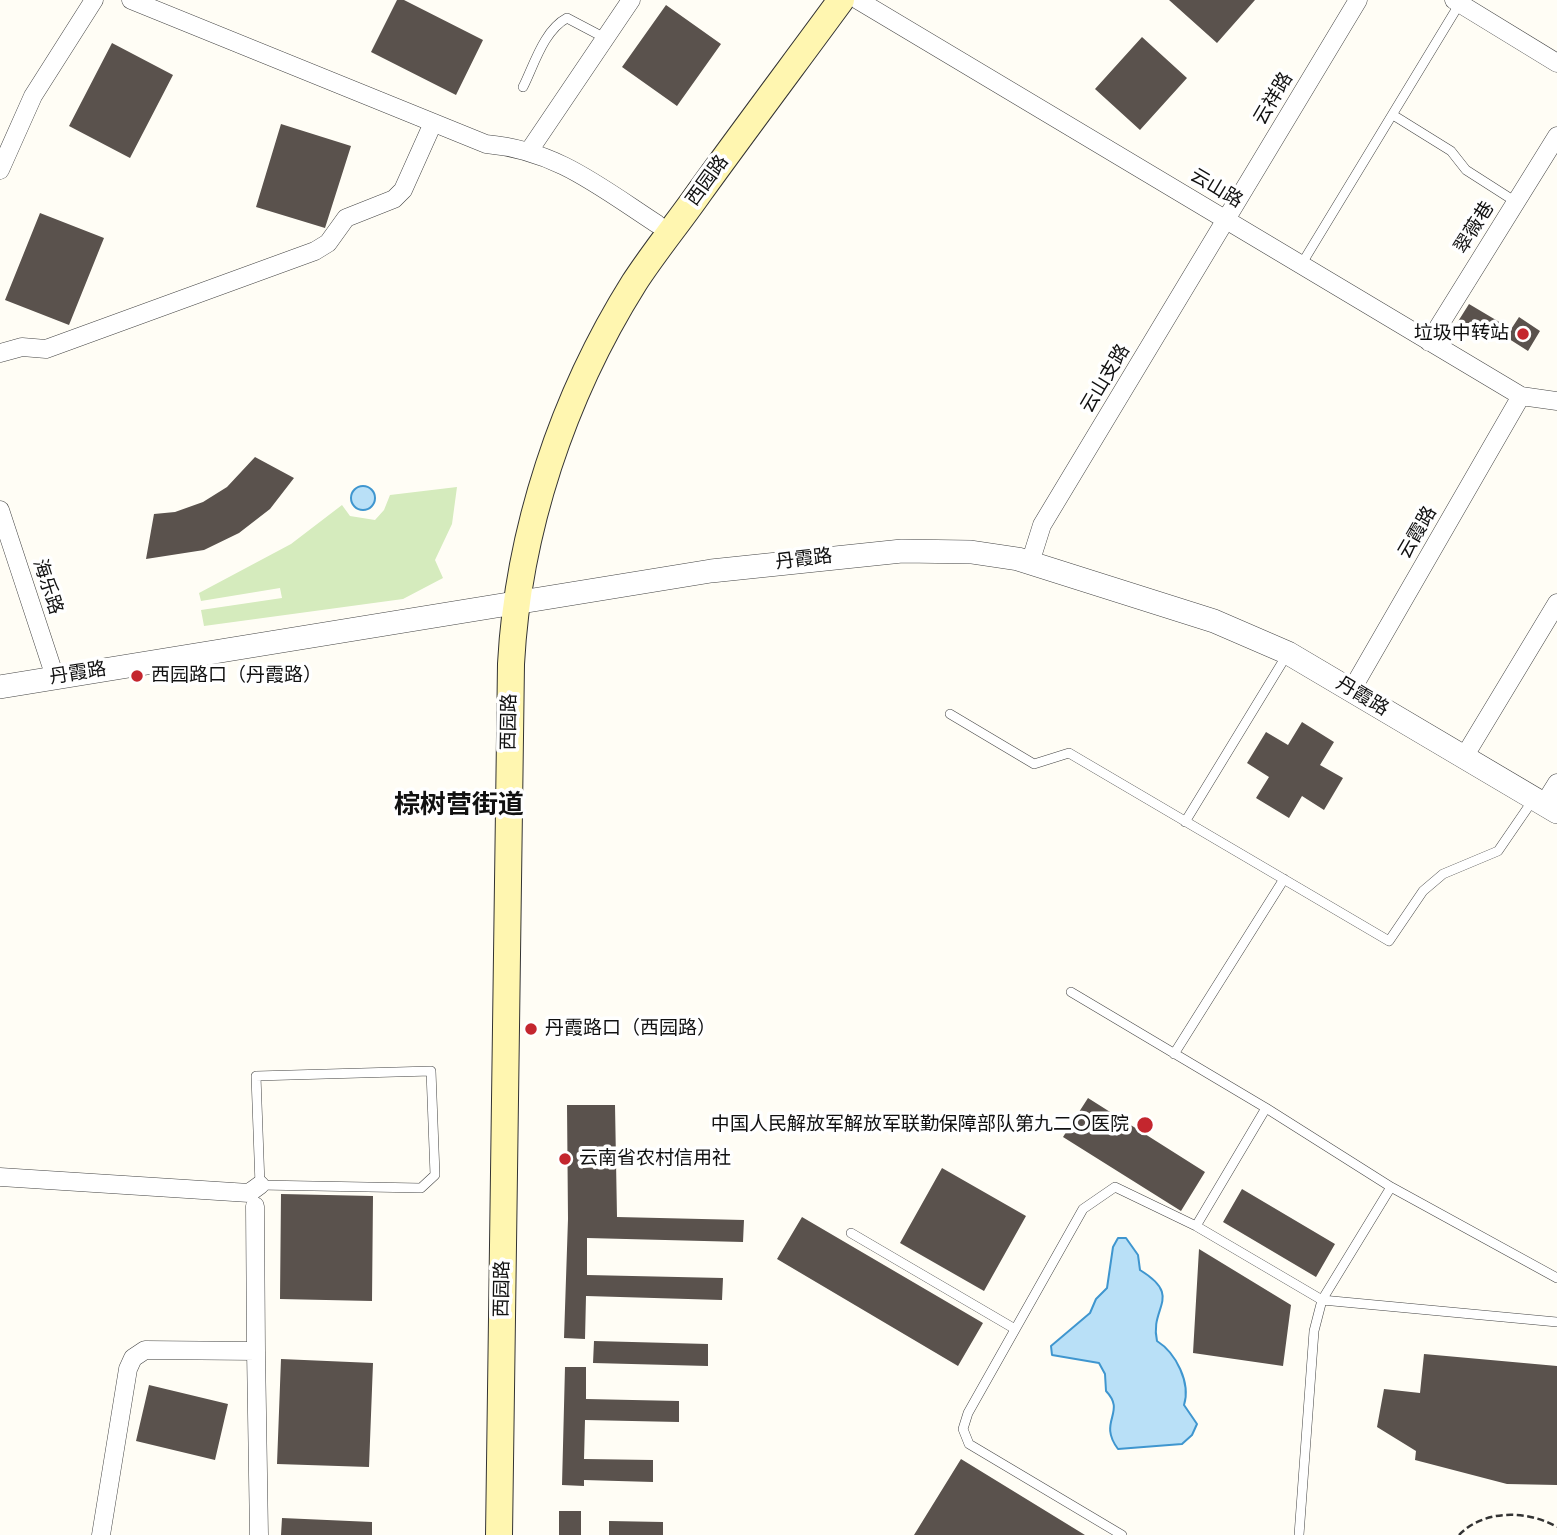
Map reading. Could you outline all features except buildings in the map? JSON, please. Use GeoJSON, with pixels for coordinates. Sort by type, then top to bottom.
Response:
{"type":"FeatureCollection","features":[{"type":"Feature","properties":{"kind":"main road","name":"西园路"},"geometry":{"type":"LineString","coordinates":[[483,1535],[490,823],[512,540],[547,422],[592,326],[621,275],[822,0]]}},
{"type":"Feature","properties":{"kind":"main road","name":"西园路"},"geometry":{"type":"LineString","coordinates":[[499,1535],[508,816],[506,606],[562,427],[606,333],[641,273],[841,0]]}},
{"type":"Feature","properties":{"kind":"street"},"geometry":{"type":"LineString","coordinates":[[0,170],[33,96],[94,0]]}},
{"type":"Feature","properties":{"kind":"street"},"geometry":{"type":"LineString","coordinates":[[131,0],[486,144],[544,155],[594,183],[657,224]]}},
{"type":"Feature","properties":{"kind":"street"},"geometry":{"type":"LineString","coordinates":[[529,151],[631,0]]}},
{"type":"Feature","properties":{"kind":"street","name":"云山路"},"geometry":{"type":"LineString","coordinates":[[858,0],[1521,396],[1557,401]]}},
{"type":"Feature","properties":{"kind":"street","name":"云祥路"},"geometry":{"type":"LineString","coordinates":[[1227,220],[1358,0]]}},
{"type":"Feature","properties":{"kind":"street"},"geometry":{"type":"LineString","coordinates":[[1457,2],[1557,63]]}},
{"type":"Feature","properties":{"kind":"street"},"geometry":{"type":"LineString","coordinates":[[0,353],[22,348],[46,349],[315,251],[328,243],[346,218],[394,199],[403,190],[433,123]]}},
{"type":"Feature","properties":{"kind":"street","name":"翠薇巷"},"geometry":{"type":"LineString","coordinates":[[1429,342],[1557,136]]}},
{"type":"Feature","properties":{"kind":"street","name":"云山支路"},"geometry":{"type":"LineString","coordinates":[[1030,563],[1042,525],[1227,220]]}},
{"type":"Feature","properties":{"kind":"street","name":"云霞路"},"geometry":{"type":"LineString","coordinates":[[1351,691],[1521,396]]}},
{"type":"Feature","properties":{"kind":"street","name":"海乐路"},"geometry":{"type":"LineString","coordinates":[[0,510],[54,677]]}},
{"type":"Feature","properties":{"kind":"street","name":"丹霞路"},"geometry":{"type":"LineString","coordinates":[[0,687],[711,571],[865,554],[971,552],[1030,563],[1214,621],[1288,653],[1545,805]]}},
{"type":"Feature","properties":{"kind":"street"},"geometry":{"type":"LineString","coordinates":[[1464,757],[1557,603]]}},
{"type":"Feature","properties":{"kind":"street"},"geometry":{"type":"LineString","coordinates":[[1545,805],[1557,783]]}},
{"type":"Feature","properties":{"kind":"street"},"geometry":{"type":"LineString","coordinates":[[0,1177],[249,1193],[260,1185]]}},
{"type":"Feature","properties":{"kind":"street"},"geometry":{"type":"LineString","coordinates":[[255,1206],[259,1535]]}},
{"type":"Feature","properties":{"kind":"street"},"geometry":{"type":"LineString","coordinates":[[101,1535],[128,1369],[133,1358],[145,1350],[256,1351]]}},
{"type":"Feature","properties":{"kind":"lane"},"geometry":{"type":"LineString","coordinates":[[1301,265],[1393,115],[1457,2]]}},
{"type":"Feature","properties":{"kind":"lane"},"geometry":{"type":"LineString","coordinates":[[523,87],[551,32],[560,22],[567,18],[605,38]]}},
{"type":"Feature","properties":{"kind":"lane"},"geometry":{"type":"LineString","coordinates":[[1393,115],[1451,151],[1466,170],[1516,202]]}},
{"type":"Feature","properties":{"kind":"lane"},"geometry":{"type":"LineString","coordinates":[[1185,822],[1288,653]]}},
{"type":"Feature","properties":{"kind":"lane"},"geometry":{"type":"LineString","coordinates":[[950,714],[1034,764],[1069,753],[1389,941],[1423,891],[1443,874],[1498,851],[1545,805]]}},
{"type":"Feature","properties":{"kind":"lane"},"geometry":{"type":"LineString","coordinates":[[1174,1054],[1283,879]]}},
{"type":"Feature","properties":{"kind":"lane"},"geometry":{"type":"LineString","coordinates":[[1071,992],[1266,1108],[1391,1187],[1557,1278]]}},
{"type":"Feature","properties":{"kind":"lane"},"geometry":{"type":"LineString","coordinates":[[431,1071],[435,1175],[421,1188],[260,1185],[256,1076],[431,1071]]}},
{"type":"Feature","properties":{"kind":"lane"},"geometry":{"type":"LineString","coordinates":[[1196,1226],[1266,1108]]}},
{"type":"Feature","properties":{"kind":"lane"},"geometry":{"type":"LineString","coordinates":[[1122,1535],[969,1444],[963,1429],[968,1413],[1083,1209],[1115,1187],[1196,1226],[1322,1300],[1557,1322]]}},
{"type":"Feature","properties":{"kind":"lane"},"geometry":{"type":"LineString","coordinates":[[1299,1535],[1314,1331],[1322,1300],[1391,1187]]}},
{"type":"Feature","properties":{"kind":"lane"},"geometry":{"type":"LineString","coordinates":[[851,1233],[1015,1329]]}},
{"type":"Feature","properties":{"kind":"path"},"geometry":{"type":"LineString","coordinates":[[1459,1535],[1489,1518],[1519,1514],[1545,1520],[1557,1527]]}},
{"type":"Feature","properties":{"kind":"green space"},"geometry":{"type":"Polygon","coordinates":[[[457,487],[452,524],[435,560],[443,578],[403,599],[204,626],[201,610],[282,598],[280,588],[201,601],[199,593],[291,544],[342,505],[350,516],[375,520],[384,510],[390,495],[457,487]]]}},
{"type":"Feature","properties":{"kind":"water"},"geometry":{"type":"Polygon","coordinates":[[[363,486],[371,490],[375,498],[371,506],[363,510],[355,506],[351,498],[355,490],[363,486]]]}},
{"type":"Feature","properties":{"kind":"water"},"geometry":{"type":"Polygon","coordinates":[[[1118,1238],[1126,1238],[1138,1255],[1140,1270],[1153,1279],[1163,1295],[1157,1319],[1157,1341],[1170,1353],[1180,1369],[1186,1396],[1184,1405],[1197,1424],[1192,1435],[1182,1444],[1118,1449],[1110,1431],[1114,1405],[1106,1391],[1105,1374],[1099,1363],[1052,1355],[1051,1346],[1090,1313],[1096,1299],[1107,1288],[1113,1247],[1118,1238]]]}},
{"type":"Feature","properties":{"kind":"place","name":"垃圾中转站"},"geometry":{"type":"Point","coordinates":[1523,334]}},
{"type":"Feature","properties":{"kind":"place","name":"西园路口（丹霞路）"},"geometry":{"type":"Point","coordinates":[137,676]}},
{"type":"Feature","properties":{"kind":"place","name":"丹霞路口（西园路）"},"geometry":{"type":"Point","coordinates":[531,1029]}},
{"type":"Feature","properties":{"kind":"place","name":"中国人民解放军解放军联勤保障部队第九二〇医院"},"geometry":{"type":"Point","coordinates":[1145,1125]}},
{"type":"Feature","properties":{"kind":"place","name":"云南省农村信用社"},"geometry":{"type":"Point","coordinates":[565,1159]}},
{"type":"Feature","properties":{"kind":"district","name":"棕树营街道"},"geometry":{"type":"Point","coordinates":[459,806]}}]}
